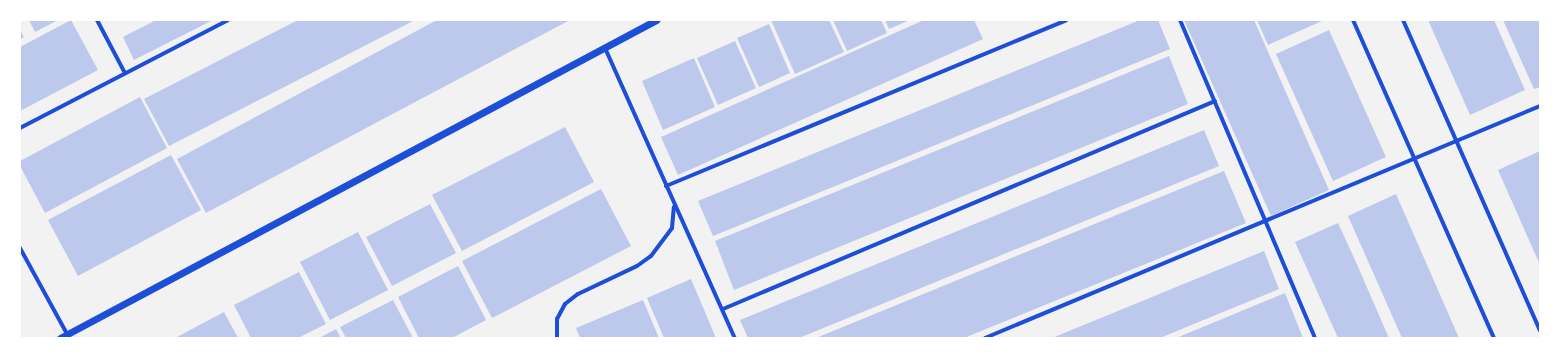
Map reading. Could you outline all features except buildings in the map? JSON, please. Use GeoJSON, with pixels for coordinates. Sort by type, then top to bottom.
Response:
{"type":"FeatureCollection","features":[{"type":"Feature","properties":{"kind":"street"},"geometry":{"type":"LineString","coordinates":[[97,20],[125,73]]}},
{"type":"Feature","properties":{"kind":"street"},"geometry":{"type":"LineString","coordinates":[[20,128],[228,20]]}},
{"type":"Feature","properties":{"kind":"street"},"geometry":{"type":"LineString","coordinates":[[60,338],[656,20]]}},
{"type":"Feature","properties":{"kind":"street"},"geometry":{"type":"LineString","coordinates":[[666,186],[1066,20]]}},
{"type":"Feature","properties":{"kind":"street"},"geometry":{"type":"LineString","coordinates":[[1180,20],[1315,338]]}},
{"type":"Feature","properties":{"kind":"street"},"geometry":{"type":"LineString","coordinates":[[1353,20],[1413,159],[1494,338]]}},
{"type":"Feature","properties":{"kind":"street"},"geometry":{"type":"LineString","coordinates":[[1403,20],[1540,330]]}},
{"type":"Feature","properties":{"kind":"street"},"geometry":{"type":"LineString","coordinates":[[605,48],[674,205],[735,338]]}},
{"type":"Feature","properties":{"kind":"street"},"geometry":{"type":"LineString","coordinates":[[723,309],[1214,101]]}},
{"type":"Feature","properties":{"kind":"street"},"geometry":{"type":"LineString","coordinates":[[985,338],[1265,220],[1450,145],[1540,106]]}},
{"type":"Feature","properties":{"kind":"street"},"geometry":{"type":"LineString","coordinates":[[557,338],[557,318],[565,304],[578,294],[637,266],[652,256],[663,244],[672,228],[674,205]]}},
{"type":"Feature","properties":{"kind":"street"},"geometry":{"type":"LineString","coordinates":[[20,248],[67,334]]}}]}
